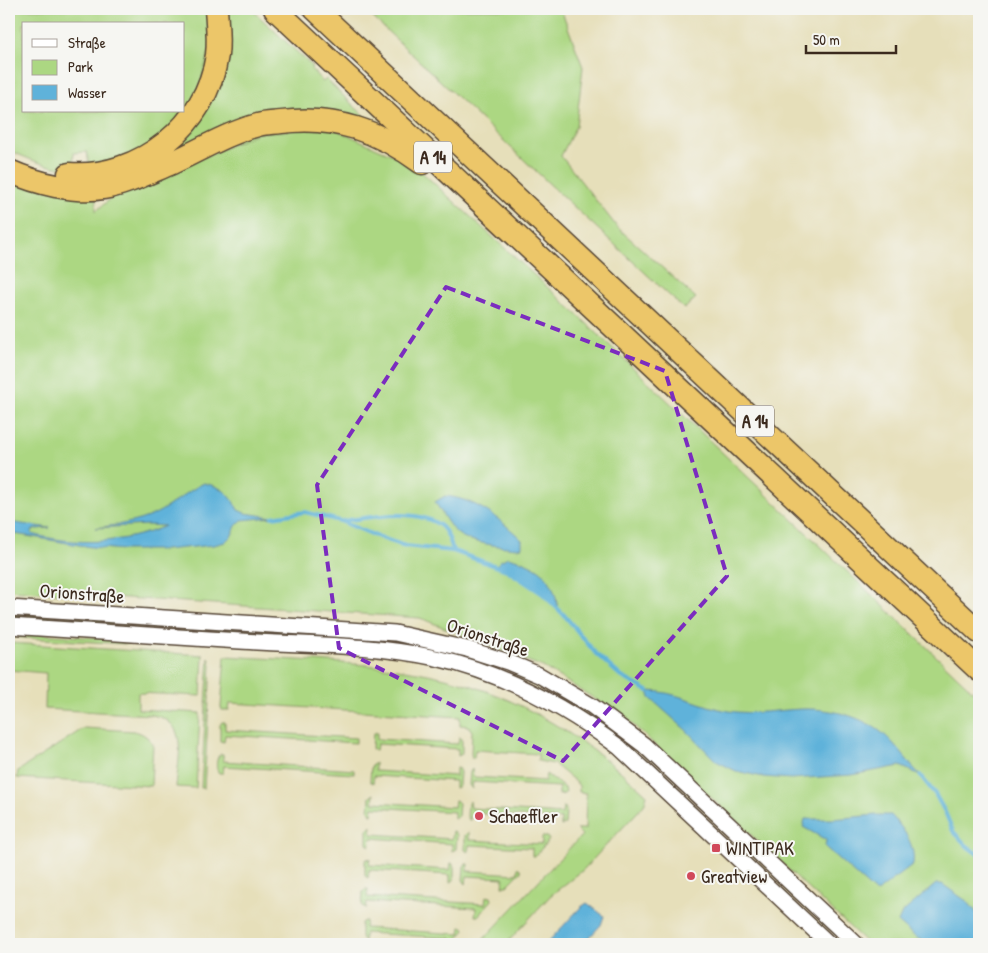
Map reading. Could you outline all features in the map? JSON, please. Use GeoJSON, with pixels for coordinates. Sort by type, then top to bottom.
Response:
{"type":"FeatureCollection","features":[{"type":"Feature","properties":{"kind":"highway"},"geometry":{"type":"LineString","coordinates":[[9,156],[40,169],[76,174],[102,172],[125,167],[164,145],[193,115],[212,74],[218,47],[216,9]]}},
{"type":"Feature","properties":{"kind":"highway","name":"A 14"},"geometry":{"type":"LineString","coordinates":[[275,9],[979,670]]}},
{"type":"Feature","properties":{"kind":"highway","name":"A 14"},"geometry":{"type":"LineString","coordinates":[[315,9],[979,632]]}},
{"type":"Feature","properties":{"kind":"highway"},"geometry":{"type":"LineString","coordinates":[[9,171],[28,179],[48,184],[78,188],[104,188],[154,170],[259,125],[293,120],[324,120],[348,125],[371,133],[403,148],[500,220]]}},
{"type":"Feature","properties":{"kind":"street","name":"Orionstraße"},"geometry":{"type":"LineString","coordinates":[[9,608],[395,633],[449,644],[508,662],[539,675],[592,706],[644,745],[856,944]]}},
{"type":"Feature","properties":{"kind":"street","name":"Orionstraße"},"geometry":{"type":"LineString","coordinates":[[9,626],[392,651],[428,656],[457,663],[505,680],[586,722],[619,747],[829,944]]}},
{"type":"Feature","properties":{"kind":"highlighted area"},"geometry":{"type":"Polygon","coordinates":[[[446,287],[665,371],[727,576],[563,761],[339,648],[317,485],[446,287]]]}},
{"type":"Feature","properties":{"kind":"green space"},"geometry":{"type":"Polygon","coordinates":[[[9,9],[211,9],[215,39],[210,65],[192,109],[177,128],[143,153],[117,163],[89,166],[87,152],[74,153],[73,166],[70,169],[31,160],[9,150],[9,9]]]}},
{"type":"Feature","properties":{"kind":"green space"},"geometry":{"type":"Polygon","coordinates":[[[221,9],[251,9],[312,66],[311,69],[323,82],[326,79],[383,134],[331,118],[146,164],[187,131],[221,9]]]}},
{"type":"Feature","properties":{"kind":"green space"},"geometry":{"type":"Polygon","coordinates":[[[364,9],[561,9],[583,67],[576,126],[561,156],[617,227],[696,298],[684,309],[364,9]]]}},
{"type":"Feature","properties":{"kind":"green space"},"geometry":{"type":"Polygon","coordinates":[[[330,127],[413,164],[581,318],[979,697],[979,944],[868,944],[626,718],[543,667],[420,618],[9,590],[9,177],[96,193],[96,211],[111,198],[258,133],[330,127]]]}},
{"type":"Feature","properties":{"kind":"green space"},"geometry":{"type":"Polygon","coordinates":[[[9,614],[354,635],[353,639],[9,618],[9,614]]]}},
{"type":"Feature","properties":{"kind":"green space"},"geometry":{"type":"Polygon","coordinates":[[[9,632],[128,640],[128,644],[9,637],[9,632]]]}},
{"type":"Feature","properties":{"kind":"green space"},"geometry":{"type":"Polygon","coordinates":[[[9,643],[203,655],[201,696],[138,693],[138,709],[200,713],[196,788],[176,787],[179,743],[177,733],[172,725],[164,719],[152,715],[45,709],[46,673],[9,670],[9,643]]]}},
{"type":"Feature","properties":{"kind":"green space"},"geometry":{"type":"Polygon","coordinates":[[[225,656],[342,663],[388,668],[445,678],[477,688],[508,700],[538,715],[595,751],[647,795],[644,805],[583,870],[550,896],[506,944],[479,944],[582,835],[576,829],[585,829],[586,793],[579,792],[579,786],[576,782],[554,764],[538,761],[538,754],[475,750],[474,758],[472,758],[472,731],[468,726],[460,725],[460,717],[230,703],[229,710],[222,710],[225,656]]]}},
{"type":"Feature","properties":{"kind":"green space"},"geometry":{"type":"Polygon","coordinates":[[[209,657],[211,665],[204,788],[201,788],[209,657]]]}},
{"type":"Feature","properties":{"kind":"green space"},"geometry":{"type":"Polygon","coordinates":[[[222,722],[225,722],[225,730],[356,738],[356,743],[225,735],[224,742],[220,741],[220,725],[222,722]]]}},
{"type":"Feature","properties":{"kind":"green space"},"geometry":{"type":"Polygon","coordinates":[[[84,728],[134,731],[147,737],[153,744],[151,786],[17,778],[18,771],[84,728]]]}},
{"type":"Feature","properties":{"kind":"green space"},"geometry":{"type":"Polygon","coordinates":[[[376,732],[377,739],[458,744],[460,737],[462,741],[462,754],[458,756],[458,749],[377,744],[376,751],[374,751],[372,748],[373,734],[376,732]]]}},
{"type":"Feature","properties":{"kind":"green space"},"geometry":{"type":"Polygon","coordinates":[[[220,754],[223,754],[223,761],[354,770],[354,774],[224,766],[223,773],[219,773],[217,764],[220,754]]]}},
{"type":"Feature","properties":{"kind":"green space"},"geometry":{"type":"Polygon","coordinates":[[[375,763],[375,771],[456,776],[456,768],[458,768],[460,772],[459,786],[455,788],[455,781],[374,776],[373,783],[370,781],[371,766],[375,763]]]}},
{"type":"Feature","properties":{"kind":"green space"},"geometry":{"type":"Polygon","coordinates":[[[472,769],[473,777],[545,781],[546,774],[565,788],[566,792],[559,795],[559,787],[473,782],[472,789],[469,785],[472,769]]]}},
{"type":"Feature","properties":{"kind":"green space"},"geometry":{"type":"Polygon","coordinates":[[[374,794],[373,802],[454,807],[456,800],[459,803],[458,817],[454,819],[454,812],[373,807],[371,814],[369,810],[370,797],[374,794]]]}},
{"type":"Feature","properties":{"kind":"green space"},"geometry":{"type":"Polygon","coordinates":[[[470,801],[471,808],[562,814],[563,806],[566,810],[565,824],[561,826],[561,819],[471,813],[470,821],[467,817],[468,803],[470,801]]]}},
{"type":"Feature","properties":{"kind":"green space"},"geometry":{"type":"Polygon","coordinates":[[[372,826],[371,834],[452,839],[454,831],[457,835],[456,849],[452,851],[452,844],[371,838],[370,846],[367,844],[367,829],[372,826]]]}},
{"type":"Feature","properties":{"kind":"green space"},"geometry":{"type":"Polygon","coordinates":[[[469,832],[469,840],[542,844],[542,837],[547,837],[549,840],[535,856],[532,856],[532,848],[469,845],[468,852],[465,850],[465,835],[469,832]]]}},
{"type":"Feature","properties":{"kind":"green space"},"geometry":{"type":"Polygon","coordinates":[[[370,858],[369,865],[450,870],[452,863],[454,867],[454,880],[450,883],[450,875],[369,870],[368,878],[365,876],[365,860],[370,858]]]}},
{"type":"Feature","properties":{"kind":"green space"},"geometry":{"type":"Polygon","coordinates":[[[468,864],[467,871],[517,874],[518,867],[521,872],[507,886],[503,886],[504,878],[467,876],[466,884],[463,880],[464,866],[468,864]]]}},
{"type":"Feature","properties":{"kind":"green space"},"geometry":{"type":"Polygon","coordinates":[[[368,889],[367,897],[485,904],[486,896],[491,897],[492,900],[478,916],[475,916],[476,908],[367,902],[366,909],[362,905],[363,892],[368,889]]]}},
{"type":"Feature","properties":{"kind":"green space"},"geometry":{"type":"Polygon","coordinates":[[[366,921],[365,928],[460,934],[461,927],[464,927],[465,930],[453,944],[451,944],[451,938],[365,933],[364,941],[361,937],[361,923],[366,921]]]}},
{"type":"Feature","properties":{"kind":"water"},"geometry":{"type":"Polygon","coordinates":[[[204,483],[225,492],[232,499],[238,510],[245,513],[272,517],[242,520],[225,542],[214,545],[165,550],[123,550],[91,547],[9,533],[9,518],[15,523],[50,528],[32,531],[32,534],[48,538],[99,541],[133,537],[165,526],[95,528],[141,520],[162,510],[204,483]]]}},
{"type":"Feature","properties":{"kind":"water"},"geometry":{"type":"Polygon","coordinates":[[[445,496],[467,501],[487,511],[522,540],[522,547],[487,544],[470,540],[458,534],[448,523],[435,502],[445,496]]]}},
{"type":"Feature","properties":{"kind":"water"},"geometry":{"type":"Polygon","coordinates":[[[508,557],[529,564],[544,574],[553,588],[558,609],[530,584],[505,569],[496,566],[500,561],[508,557]]]}},
{"type":"Feature","properties":{"kind":"water"},"geometry":{"type":"Polygon","coordinates":[[[648,691],[679,696],[729,711],[756,712],[814,709],[851,716],[883,734],[920,775],[900,766],[852,775],[791,779],[763,777],[736,771],[716,761],[686,730],[650,698],[648,691]]]}},
{"type":"Feature","properties":{"kind":"water"},"geometry":{"type":"Polygon","coordinates":[[[891,815],[896,820],[911,844],[913,864],[876,893],[825,847],[826,840],[803,827],[805,819],[832,819],[891,815]]]}},
{"type":"Feature","properties":{"kind":"water"},"geometry":{"type":"Polygon","coordinates":[[[936,884],[942,884],[968,902],[979,916],[979,944],[928,944],[914,936],[898,922],[902,913],[936,884]]]}},
{"type":"Feature","properties":{"kind":"water"},"geometry":{"type":"Polygon","coordinates":[[[587,903],[604,916],[601,925],[583,944],[546,944],[581,907],[587,903]]]}},
{"type":"Feature","properties":{"kind":"waterway"},"geometry":{"type":"LineString","coordinates":[[272,517],[305,512],[340,521],[405,546],[453,551],[507,570],[543,594],[565,616],[596,654],[622,677],[648,691]]}},
{"type":"Feature","properties":{"kind":"waterway"},"geometry":{"type":"LineString","coordinates":[[343,521],[394,515],[421,517],[442,527],[448,535],[453,551]]}},
{"type":"Feature","properties":{"kind":"waterway"},"geometry":{"type":"LineString","coordinates":[[920,775],[935,794],[953,831],[968,847],[979,855]]}},
{"type":"Feature","properties":{"kind":"place","name":"Schaeffler"},"geometry":{"type":"Point","coordinates":[479,816]}},
{"type":"Feature","properties":{"kind":"place","name":"WINTIPAK"},"geometry":{"type":"Point","coordinates":[716,848]}},
{"type":"Feature","properties":{"kind":"place","name":"Greatview"},"geometry":{"type":"Point","coordinates":[691,876]}}]}
